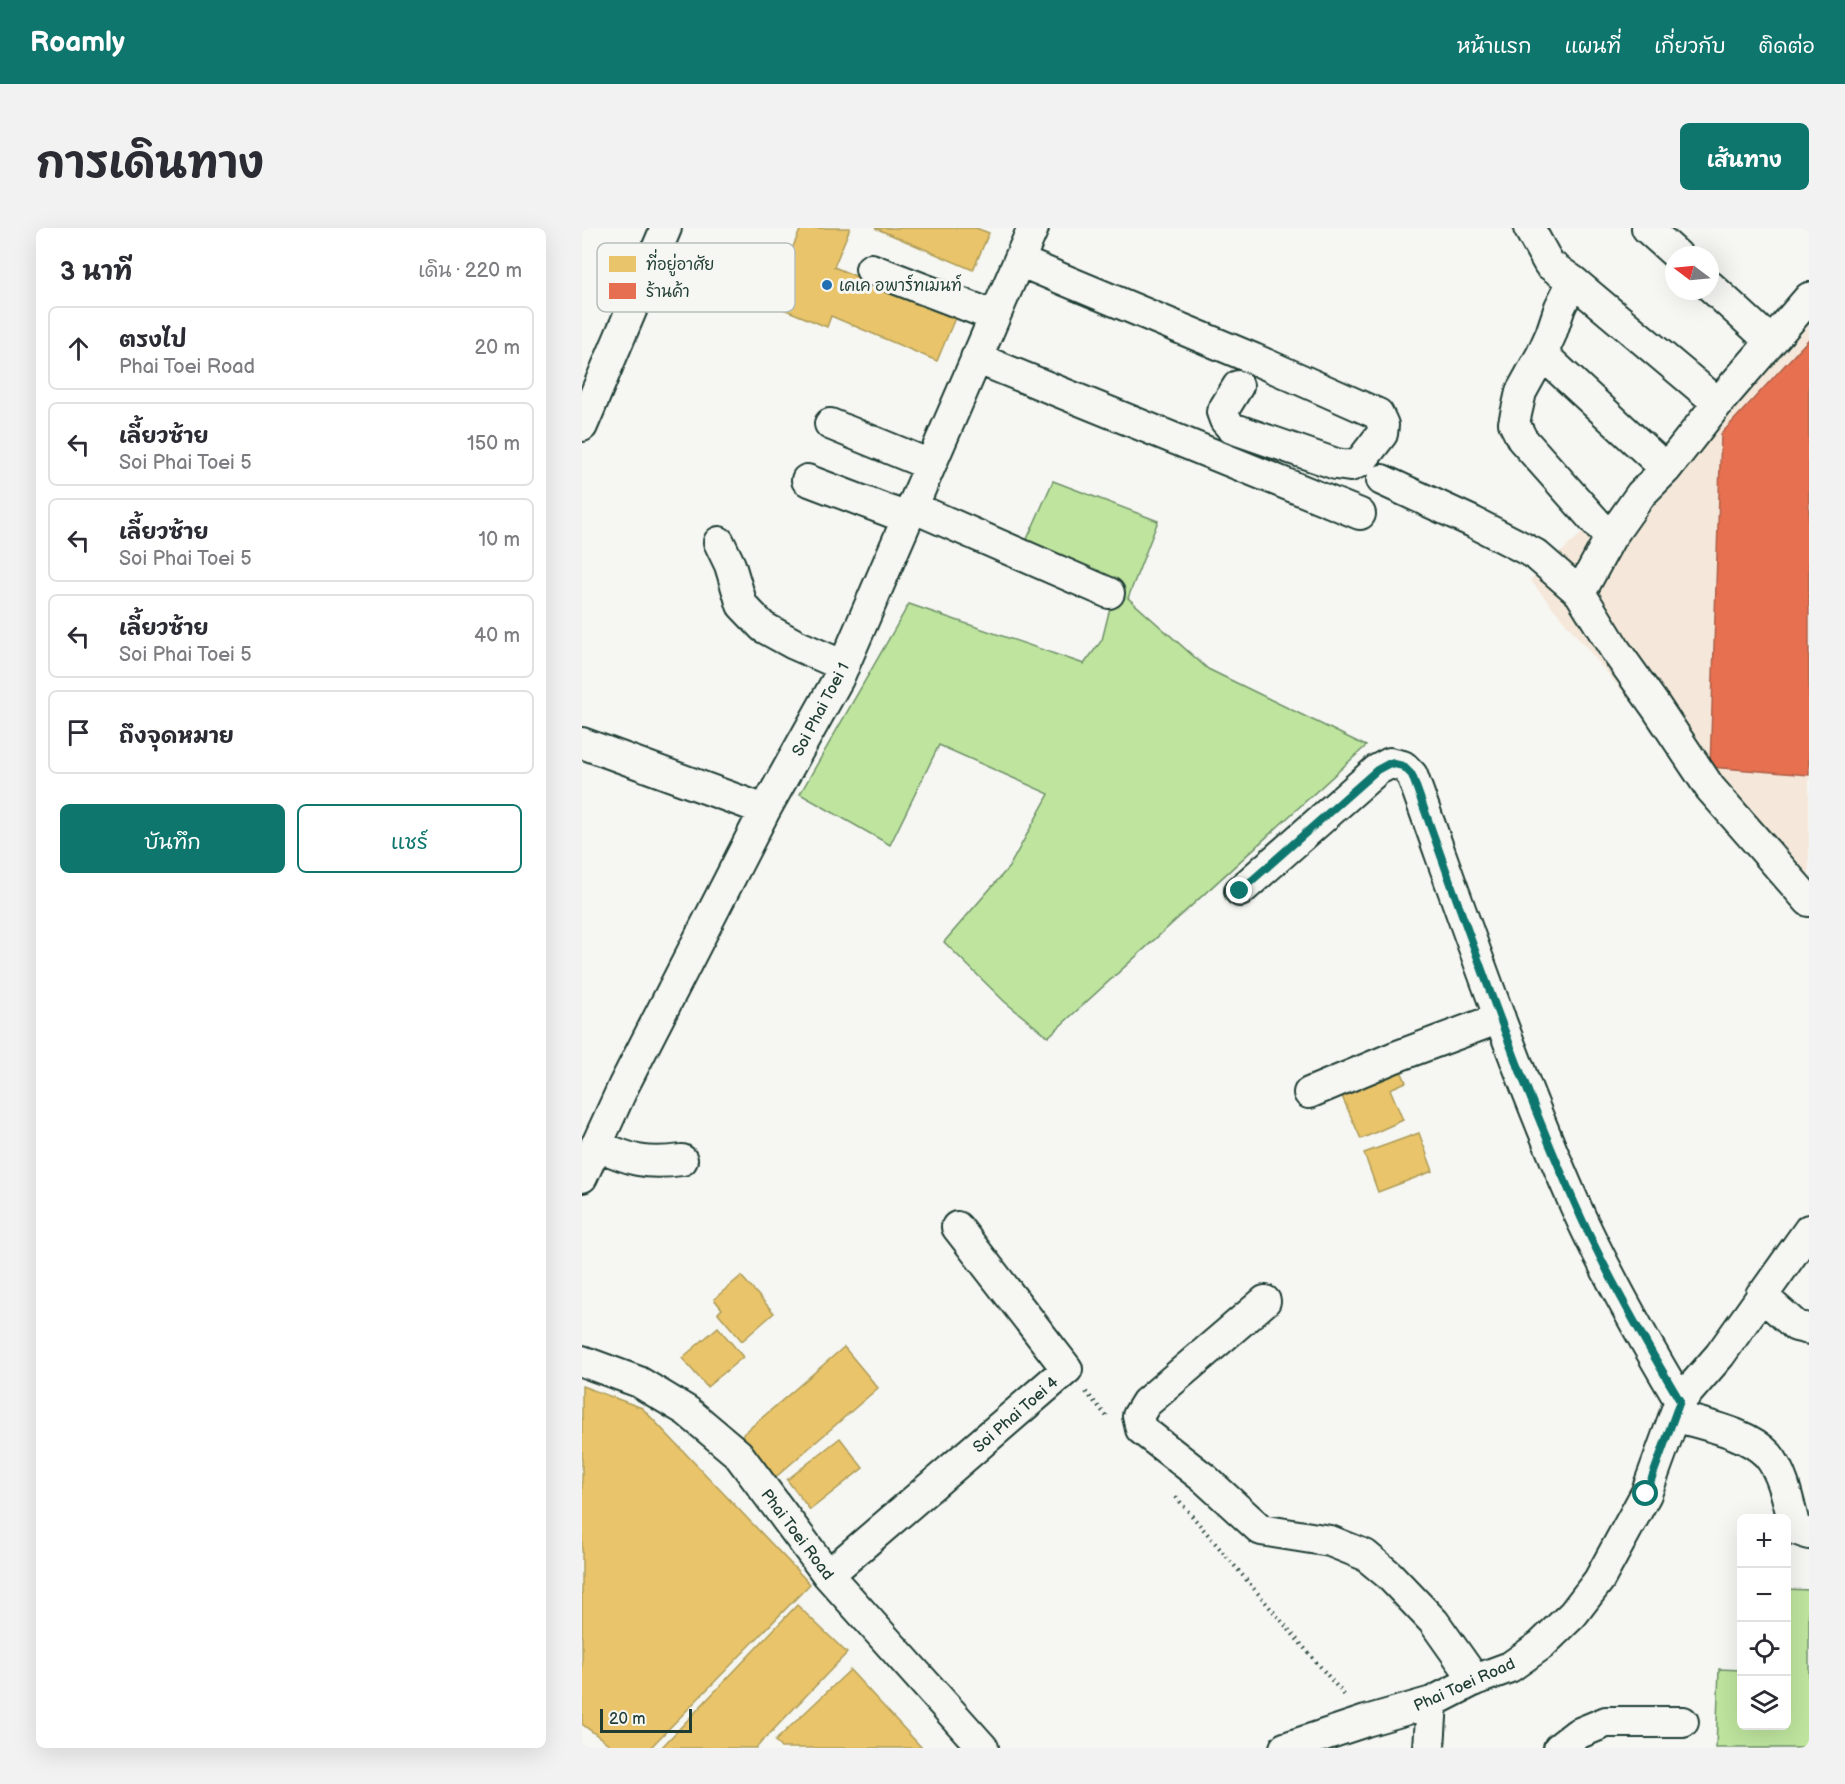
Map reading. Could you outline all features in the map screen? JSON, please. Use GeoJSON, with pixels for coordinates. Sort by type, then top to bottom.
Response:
{"type":"FeatureCollection","features":[{"type":"Feature","properties":{"kind":"street","name":"Soi Phai Toei 1"},"geometry":{"type":"LineString","coordinates":[[582,1177],[624,1085],[765,810],[844,666],[1033,228]]}},
{"type":"Feature","properties":{"kind":"street"},"geometry":{"type":"LineString","coordinates":[[1529,228],[1549,264],[1573,281],[1718,403]]}},
{"type":"Feature","properties":{"kind":"street"},"geometry":{"type":"LineString","coordinates":[[1647,228],[1667,246]]}},
{"type":"Feature","properties":{"kind":"street"},"geometry":{"type":"LineString","coordinates":[[1018,261],[1254,358],[1378,414],[1383,425],[1382,434],[1361,461],[1350,466],[1336,464],[1233,428],[1225,420],[1222,412],[1238,386]]}},
{"type":"Feature","properties":{"kind":"street"},"geometry":{"type":"LineString","coordinates":[[871,269],[994,316]]}},
{"type":"Feature","properties":{"kind":"street"},"geometry":{"type":"LineString","coordinates":[[1573,281],[1560,307],[1542,354],[1521,392],[1514,423],[1522,439],[1610,538]]}},
{"type":"Feature","properties":{"kind":"street"},"geometry":{"type":"LineString","coordinates":[[1719,294],[1771,342]]}},
{"type":"Feature","properties":{"kind":"street"},"geometry":{"type":"LineString","coordinates":[[1580,593],[1610,538],[1641,494],[1666,469],[1718,403],[1809,298]]}},
{"type":"Feature","properties":{"kind":"street"},"geometry":{"type":"LineString","coordinates":[[583,424],[628,312]]}},
{"type":"Feature","properties":{"kind":"street"},"geometry":{"type":"LineString","coordinates":[[1542,354],[1666,469]]}},
{"type":"Feature","properties":{"kind":"street"},"geometry":{"type":"LineString","coordinates":[[976,358],[1360,514]]}},
{"type":"Feature","properties":{"kind":"street"},"geometry":{"type":"LineString","coordinates":[[830,424],[930,465]]}},
{"type":"Feature","properties":{"kind":"street"},"geometry":{"type":"LineString","coordinates":[[807,480],[910,513],[1109,594]]}},
{"type":"Feature","properties":{"kind":"street"},"geometry":{"type":"LineString","coordinates":[[1382,480],[1473,522],[1535,554],[1580,593],[1616,651],[1656,706],[1710,788],[1809,901]]}},
{"type":"Feature","properties":{"kind":"street"},"geometry":{"type":"LineString","coordinates":[[718,542],[730,566],[742,605],[763,627],[794,644],[844,666]]}},
{"type":"Feature","properties":{"kind":"street"},"geometry":{"type":"LineString","coordinates":[[582,743],[765,810]]}},
{"type":"Feature","properties":{"kind":"street"},"geometry":{"type":"LineString","coordinates":[[1240,891],[1377,770],[1390,763],[1403,766],[1412,775],[1500,1018],[1576,1206],[1677,1408],[1744,1438],[1767,1455],[1778,1474],[1795,1529],[1809,1534]]}},
{"type":"Feature","properties":{"kind":"street"},"geometry":{"type":"LineString","coordinates":[[1309,1093],[1395,1057],[1500,1018]]}},
{"type":"Feature","properties":{"kind":"street"},"geometry":{"type":"LineString","coordinates":[[596,1145],[631,1160],[657,1163],[682,1160]]}},
{"type":"Feature","properties":{"kind":"street","name":"Soi Phai Toei 4"},"geometry":{"type":"LineString","coordinates":[[828,1575],[1066,1369],[957,1227]]}},
{"type":"Feature","properties":{"kind":"street","name":"Phai Toei Road"},"geometry":{"type":"LineString","coordinates":[[1285,1748],[1432,1702],[1475,1680],[1510,1667],[1540,1645],[1573,1614],[1599,1580],[1646,1494],[1677,1408],[1720,1355],[1809,1230]]}},
{"type":"Feature","properties":{"kind":"street"},"geometry":{"type":"LineString","coordinates":[[1761,1295],[1796,1326],[1809,1329]]}},
{"type":"Feature","properties":{"kind":"street"},"geometry":{"type":"LineString","coordinates":[[1265,1301],[1146,1402],[1138,1416],[1141,1429],[1205,1479],[1261,1530],[1330,1541],[1365,1555],[1389,1575],[1434,1622],[1475,1680]]}},
{"type":"Feature","properties":{"kind":"street","name":"Phai Toei Road"},"geometry":{"type":"LineString","coordinates":[[582,1361],[639,1382],[687,1411],[738,1454],[828,1575],[983,1748]]}},
{"type":"Feature","properties":{"kind":"street"},"geometry":{"type":"LineString","coordinates":[[1429,1748],[1432,1702]]}},
{"type":"Feature","properties":{"kind":"street"},"geometry":{"type":"LineString","coordinates":[[1559,1748],[1577,1734],[1606,1722],[1683,1722]]}},
{"type":"Feature","properties":{"kind":"path"},"geometry":{"type":"LineString","coordinates":[[1066,1369],[1113,1423]]}},
{"type":"Feature","properties":{"kind":"path"},"geometry":{"type":"LineString","coordinates":[[1174,1495],[1366,1721]]}},
{"type":"Feature","properties":{"kind":"shaded area"},"geometry":{"type":"Polygon","coordinates":[[[1809,298],[1809,900],[1801,906],[1530,580],[1747,384],[1809,298]]]}},
{"type":"Feature","properties":{"kind":"green space"},"geometry":{"type":"Polygon","coordinates":[[[1053,481],[1158,521],[1128,598],[1208,669],[1366,746],[1048,1037],[1005,1002],[944,942],[1009,867],[1049,794],[939,745],[890,845],[800,794],[909,604],[1084,664],[1102,640],[1115,588],[1024,546],[1053,481]]]}},
{"type":"Feature","properties":{"kind":"green space"},"geometry":{"type":"Polygon","coordinates":[[[1791,1589],[1809,1590],[1809,1748],[1716,1748],[1719,1669],[1737,1670],[1737,1730],[1791,1730],[1791,1589]]]}},
{"type":"Feature","properties":{"kind":"building: ที่อยู่อาศัย","name":"เคเค อพาร์ทเมนท์"},"geometry":{"type":"Polygon","coordinates":[[[801,228],[850,228],[834,267],[955,318],[937,361],[831,316],[827,327],[791,312],[795,312],[795,243],[801,228]]]}},
{"type":"Feature","properties":{"kind":"building: ที่อยู่อาศัย","name":"เคเค อพาร์ทเมนท์"},"geometry":{"type":"Polygon","coordinates":[[[875,228],[976,228],[989,233],[973,270],[875,228]]]}},
{"type":"Feature","properties":{"kind":"building: ที่อยู่อาศัย"},"geometry":{"type":"Polygon","coordinates":[[[1395,1057],[1406,1082],[1390,1089],[1403,1120],[1361,1139],[1336,1083],[1395,1057]]]}},
{"type":"Feature","properties":{"kind":"building: ที่อยู่อาศัย"},"geometry":{"type":"Polygon","coordinates":[[[1419,1133],[1433,1171],[1378,1192],[1364,1153],[1419,1133]]]}},
{"type":"Feature","properties":{"kind":"building: ที่อยู่อาศัย"},"geometry":{"type":"Polygon","coordinates":[[[741,1276],[774,1313],[742,1341],[718,1313],[722,1309],[714,1299],[741,1276]]]}},
{"type":"Feature","properties":{"kind":"building: ที่อยู่อาศัย"},"geometry":{"type":"Polygon","coordinates":[[[718,1327],[743,1357],[707,1387],[682,1358],[718,1327]]]}},
{"type":"Feature","properties":{"kind":"building: ที่อยู่อาศัย"},"geometry":{"type":"Polygon","coordinates":[[[844,1347],[878,1388],[770,1482],[735,1441],[844,1347]]]}},
{"type":"Feature","properties":{"kind":"building: ที่อยู่อาศัย"},"geometry":{"type":"Polygon","coordinates":[[[582,1386],[642,1408],[810,1584],[650,1748],[614,1748],[582,1724],[582,1386]]]}},
{"type":"Feature","properties":{"kind":"building: ที่อยู่อาศัย"},"geometry":{"type":"Polygon","coordinates":[[[840,1438],[863,1468],[810,1510],[787,1480],[840,1438]]]}},
{"type":"Feature","properties":{"kind":"building: ที่อยู่อาศัย"},"geometry":{"type":"Polygon","coordinates":[[[797,1605],[847,1653],[756,1748],[661,1748],[797,1605]]]}},
{"type":"Feature","properties":{"kind":"building: ที่อยู่อาศัย"},"geometry":{"type":"Polygon","coordinates":[[[850,1670],[922,1748],[781,1748],[775,1741],[850,1670]]]}},
{"type":"Feature","properties":{"kind":"building: ร้านค้า"},"geometry":{"type":"Polygon","coordinates":[[[1809,339],[1809,775],[1710,767],[1721,434],[1809,339]]]}},
{"type":"Feature","properties":{"kind":"place","name":"เคเค อพาร์ทเมนท์"},"geometry":{"type":"Point","coordinates":[827,285]}},
{"type":"Feature","properties":{"kind":"route"},"geometry":{"type":"LineString","coordinates":[[1240,891],[1377,770],[1390,763],[1403,766],[1412,775],[1516,1061],[1576,1206],[1641,1335],[1680,1401],[1646,1494]]}}]}
